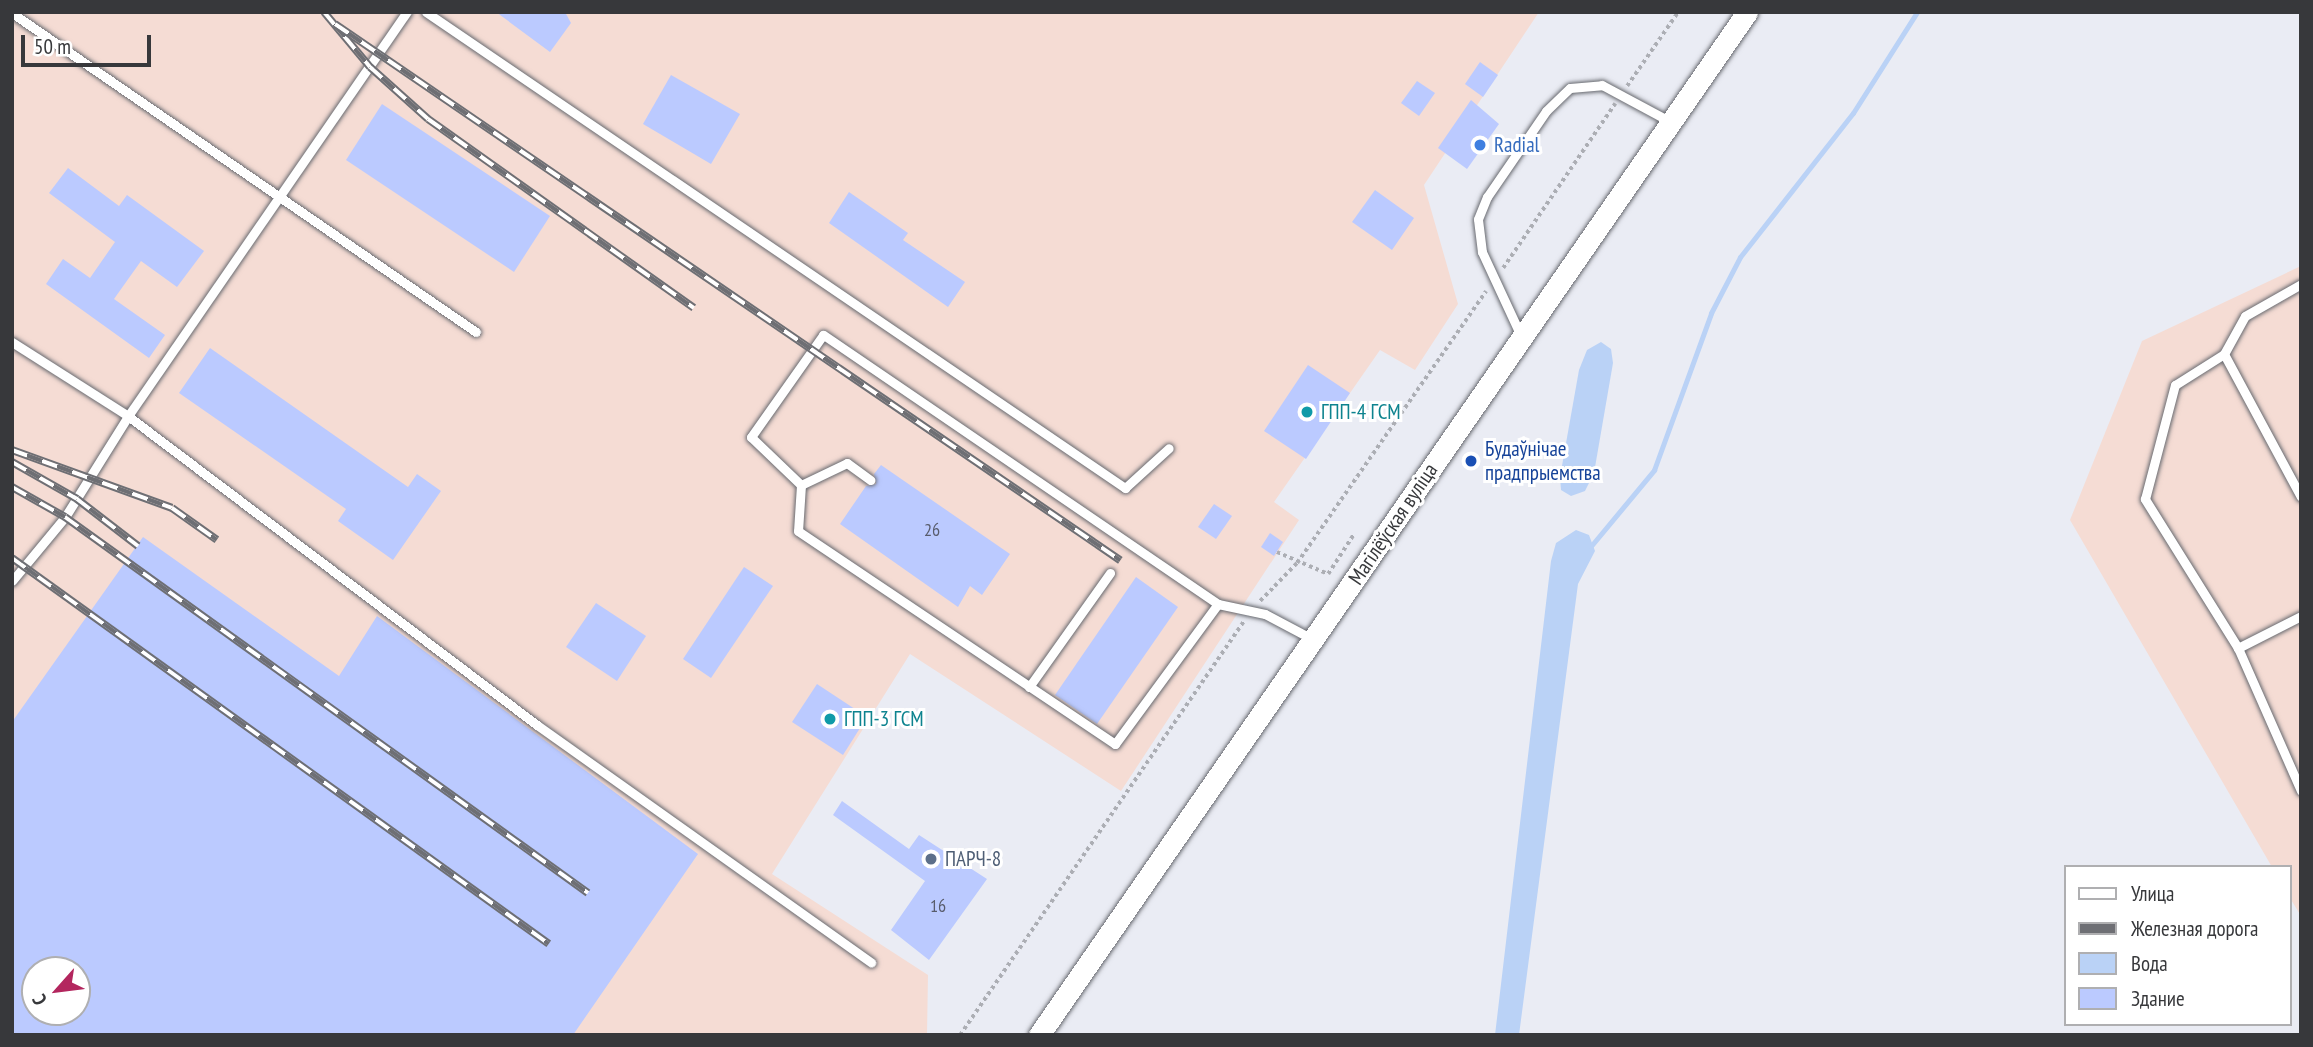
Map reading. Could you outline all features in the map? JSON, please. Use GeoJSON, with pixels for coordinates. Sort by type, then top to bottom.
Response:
{"type":"FeatureCollection","features":[{"type":"Feature","properties":{"kind":"street","name":"Магілёўская вуліца"},"geometry":{"type":"LineString","coordinates":[[1039,1035],[1747,12]]}},
{"type":"Feature","properties":{"kind":"lane"},"geometry":{"type":"LineString","coordinates":[[12,581],[65,517],[128,416],[407,12]]}},
{"type":"Feature","properties":{"kind":"lane"},"geometry":{"type":"LineString","coordinates":[[426,12],[1125,488],[1169,448]]}},
{"type":"Feature","properties":{"kind":"lane"},"geometry":{"type":"LineString","coordinates":[[12,13],[281,195],[476,332]]}},
{"type":"Feature","properties":{"kind":"lane"},"geometry":{"type":"LineString","coordinates":[[1521,336],[1493,282],[1479,242],[1478,219],[1487,197],[1538,121],[1570,88],[1602,85],[1623,93],[1671,122]]}},
{"type":"Feature","properties":{"kind":"lane"},"geometry":{"type":"LineString","coordinates":[[2301,284],[2245,317],[2224,354],[2175,385],[2145,499],[2238,648],[2301,791]]}},
{"type":"Feature","properties":{"kind":"lane"},"geometry":{"type":"LineString","coordinates":[[801,485],[751,438],[823,335],[1218,604],[1265,614],[1314,640]]}},
{"type":"Feature","properties":{"kind":"lane"},"geometry":{"type":"LineString","coordinates":[[12,342],[128,416],[537,724],[871,962]]}},
{"type":"Feature","properties":{"kind":"lane"},"geometry":{"type":"LineString","coordinates":[[2224,354],[2301,497]]}},
{"type":"Feature","properties":{"kind":"lane"},"geometry":{"type":"LineString","coordinates":[[801,485],[848,463],[870,480]]}},
{"type":"Feature","properties":{"kind":"lane"},"geometry":{"type":"LineString","coordinates":[[801,485],[798,531],[1115,744],[1218,604]]}},
{"type":"Feature","properties":{"kind":"lane"},"geometry":{"type":"LineString","coordinates":[[1029,687],[1110,573]]}},
{"type":"Feature","properties":{"kind":"lane"},"geometry":{"type":"LineString","coordinates":[[2238,648],[2301,616]]}},
{"type":"Feature","properties":{"kind":"path"},"geometry":{"type":"LineString","coordinates":[[960,1035],[1251,612],[1297,563],[1678,12]]}},
{"type":"Feature","properties":{"kind":"path"},"geometry":{"type":"LineString","coordinates":[[1276,552],[1328,574],[1354,534]]}},
{"type":"Feature","properties":{"kind":"shaded area"},"geometry":{"type":"Polygon","coordinates":[[[12,12],[1539,12],[1424,185],[1458,304],[1415,370],[1380,350],[1274,502],[1299,520],[1121,791],[910,654],[772,874],[928,975],[927,1035],[12,1035],[12,12]]]}},
{"type":"Feature","properties":{"kind":"shaded area"},"geometry":{"type":"Polygon","coordinates":[[[2301,266],[2301,916],[2292,901],[2292,865],[2271,865],[2070,520],[2142,341],[2301,266]]]}},
{"type":"Feature","properties":{"kind":"water"},"geometry":{"type":"Polygon","coordinates":[[[1601,342],[1611,349],[1613,363],[1594,473],[1585,491],[1571,496],[1561,490],[1560,477],[1579,370],[1587,350],[1601,342]]]}},
{"type":"Feature","properties":{"kind":"water"},"geometry":{"type":"Polygon","coordinates":[[[1576,530],[1589,535],[1595,551],[1578,584],[1519,1035],[1495,1035],[1551,561],[1556,543],[1576,530]]]}},
{"type":"Feature","properties":{"kind":"building"},"geometry":{"type":"Polygon","coordinates":[[[496,12],[565,12],[571,23],[550,52],[496,12]]]}},
{"type":"Feature","properties":{"kind":"building"},"geometry":{"type":"Polygon","coordinates":[[[1480,62],[1498,75],[1483,97],[1465,84],[1480,62]]]}},
{"type":"Feature","properties":{"kind":"building"},"geometry":{"type":"Polygon","coordinates":[[[671,75],[740,114],[711,164],[643,124],[671,75]]]}},
{"type":"Feature","properties":{"kind":"building"},"geometry":{"type":"Polygon","coordinates":[[[1417,81],[1435,93],[1419,116],[1401,103],[1417,81]]]}},
{"type":"Feature","properties":{"kind":"building"},"geometry":{"type":"Polygon","coordinates":[[[1471,100],[1499,124],[1467,169],[1438,148],[1471,100]]]}},
{"type":"Feature","properties":{"kind":"building"},"geometry":{"type":"Polygon","coordinates":[[[382,104],[550,216],[514,272],[346,160],[382,104]]]}},
{"type":"Feature","properties":{"kind":"building"},"geometry":{"type":"Polygon","coordinates":[[[68,168],[119,206],[127,195],[204,251],[177,287],[141,261],[114,299],[165,335],[149,358],[46,284],[63,259],[90,278],[115,242],[49,193],[68,168]]]}},
{"type":"Feature","properties":{"kind":"building"},"geometry":{"type":"Polygon","coordinates":[[[1375,190],[1414,218],[1392,250],[1352,222],[1375,190]]]}},
{"type":"Feature","properties":{"kind":"building"},"geometry":{"type":"Polygon","coordinates":[[[849,192],[908,233],[903,240],[965,282],[948,307],[829,223],[849,192]]]}},
{"type":"Feature","properties":{"kind":"building"},"geometry":{"type":"Polygon","coordinates":[[[210,348],[408,487],[417,474],[441,491],[393,560],[338,521],[346,509],[179,393],[210,348]]]}},
{"type":"Feature","properties":{"kind":"building","name":"ГПП-4 ГСМ"},"geometry":{"type":"Polygon","coordinates":[[[1308,365],[1350,393],[1306,459],[1264,431],[1308,365]]]}},
{"type":"Feature","properties":{"kind":"building"},"geometry":{"type":"Polygon","coordinates":[[[881,465],[1010,554],[982,595],[970,586],[958,607],[840,524],[866,486],[876,484],[874,474],[881,465]]]}},
{"type":"Feature","properties":{"kind":"building"},"geometry":{"type":"Polygon","coordinates":[[[1214,504],[1232,516],[1216,539],[1198,527],[1214,504]]]}},
{"type":"Feature","properties":{"kind":"building"},"geometry":{"type":"Polygon","coordinates":[[[1270,533],[1283,542],[1274,556],[1261,547],[1270,533]]]}},
{"type":"Feature","properties":{"kind":"building"},"geometry":{"type":"Polygon","coordinates":[[[143,537],[339,676],[377,616],[698,854],[573,1035],[12,1035],[12,722],[143,537]]]}},
{"type":"Feature","properties":{"kind":"building"},"geometry":{"type":"Polygon","coordinates":[[[744,567],[773,586],[711,678],[683,659],[744,567]]]}},
{"type":"Feature","properties":{"kind":"building"},"geometry":{"type":"Polygon","coordinates":[[[1136,577],[1178,607],[1097,724],[1055,695],[1136,577]]]}},
{"type":"Feature","properties":{"kind":"building"},"geometry":{"type":"Polygon","coordinates":[[[596,603],[646,636],[617,681],[566,647],[596,603]]]}},
{"type":"Feature","properties":{"kind":"building","name":"ГПП-3 ГСМ"},"geometry":{"type":"Polygon","coordinates":[[[817,684],[867,717],[843,755],[792,722],[817,684]]]}},
{"type":"Feature","properties":{"kind":"building"},"geometry":{"type":"Polygon","coordinates":[[[842,801],[909,849],[919,835],[987,879],[929,960],[891,930],[925,881],[833,815],[842,801]]]}},
{"type":"Feature","properties":{"kind":"waterway"},"geometry":{"type":"LineString","coordinates":[[1591,546],[1654,470],[1711,313],[1740,257],[1853,113],[1917,12]]}},
{"type":"Feature","properties":{"kind":"railway"},"geometry":{"type":"LineString","coordinates":[[324,12],[370,67],[428,119],[694,308]]}},
{"type":"Feature","properties":{"kind":"railway"},"geometry":{"type":"LineString","coordinates":[[335,24],[1120,560]]}},
{"type":"Feature","properties":{"kind":"railway"},"geometry":{"type":"LineString","coordinates":[[12,450],[172,508],[217,540]]}},
{"type":"Feature","properties":{"kind":"railway"},"geometry":{"type":"LineString","coordinates":[[12,462],[77,499],[138,546]]}},
{"type":"Feature","properties":{"kind":"railway"},"geometry":{"type":"LineString","coordinates":[[12,487],[65,517],[588,893]]}},
{"type":"Feature","properties":{"kind":"railway"},"geometry":{"type":"LineString","coordinates":[[12,558],[549,944]]}},
{"type":"Feature","properties":{"kind":"place","name":"Radial"},"geometry":{"type":"Point","coordinates":[1480,145]}},
{"type":"Feature","properties":{"kind":"place","name":"ГПП-4 ГСМ"},"geometry":{"type":"Point","coordinates":[1307,412]}},
{"type":"Feature","properties":{"kind":"place","name":"Будаўнічае прадпрыемства"},"geometry":{"type":"Point","coordinates":[1471,461]}},
{"type":"Feature","properties":{"kind":"place","name":"ГПП-3 ГСМ"},"geometry":{"type":"Point","coordinates":[830,719]}},
{"type":"Feature","properties":{"kind":"place","name":"ПАРЧ-8"},"geometry":{"type":"Point","coordinates":[931,859]}}]}
